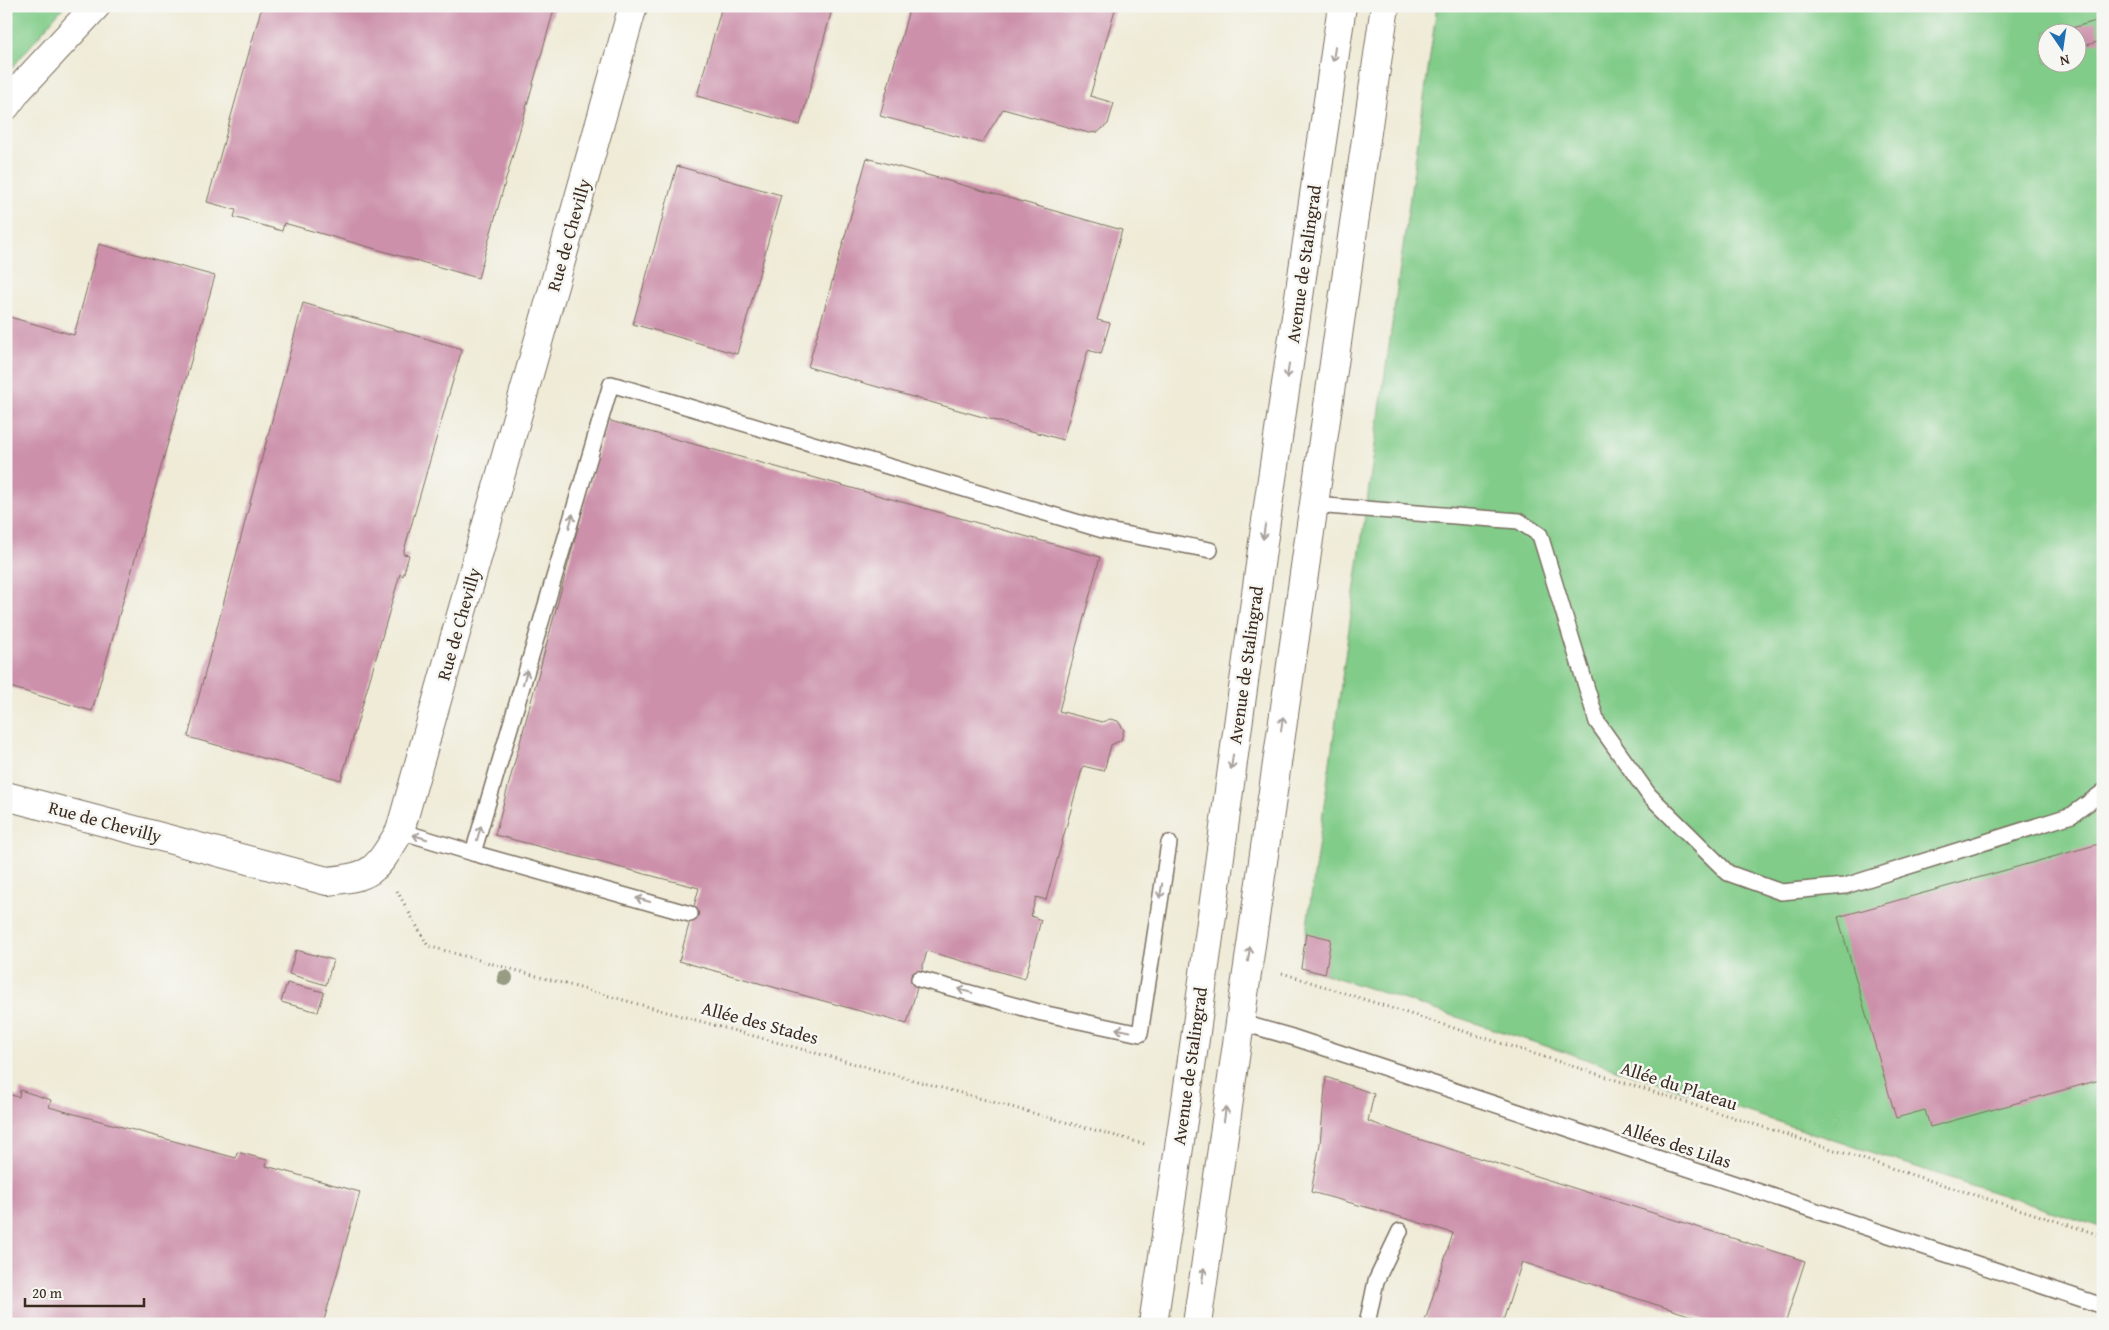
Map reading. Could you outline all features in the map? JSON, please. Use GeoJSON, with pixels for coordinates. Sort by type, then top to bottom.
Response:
{"type":"FeatureCollection","features":[{"type":"Feature","properties":{"kind":"main road"},"geometry":{"type":"LineString","coordinates":[[6,106],[18,90],[96,6]]}},
{"type":"Feature","properties":{"kind":"main road","name":"Rue de Chevilly"},"geometry":{"type":"LineString","coordinates":[[6,796],[327,881],[358,877],[381,862],[400,831],[633,6]]}},
{"type":"Feature","properties":{"kind":"main road","name":"Avenue de Stalingrad"},"geometry":{"type":"LineString","coordinates":[[1153,1324],[1177,1150],[1195,1039],[1270,490],[1342,6]]}},
{"type":"Feature","properties":{"kind":"main road"},"geometry":{"type":"LineString","coordinates":[[1197,1324],[1247,962],[1385,6]]}},
{"type":"Feature","properties":{"kind":"lane"},"geometry":{"type":"LineString","coordinates":[[473,853],[611,384],[1104,530],[1210,550]]}},
{"type":"Feature","properties":{"kind":"lane"},"geometry":{"type":"LineString","coordinates":[[1314,505],[1519,521],[1540,536],[1597,722],[1649,795],[1728,873],[1781,892],[1845,886],[2072,815],[2103,792]]}},
{"type":"Feature","properties":{"kind":"lane"},"geometry":{"type":"LineString","coordinates":[[400,831],[690,914]]}},
{"type":"Feature","properties":{"kind":"lane"},"geometry":{"type":"LineString","coordinates":[[919,979],[1042,1013],[1140,1034],[1169,843]]}},
{"type":"Feature","properties":{"kind":"lane","name":"Allées des Lilas"},"geometry":{"type":"LineString","coordinates":[[1239,1022],[1292,1037],[2103,1306]]}},
{"type":"Feature","properties":{"kind":"lane"},"geometry":{"type":"LineString","coordinates":[[1367,1324],[1376,1281],[1400,1231]]}},
{"type":"Feature","properties":{"kind":"path","name":"Allée des Stades"},"geometry":{"type":"LineString","coordinates":[[381,862],[428,946],[1151,1145],[1177,1150]]}},
{"type":"Feature","properties":{"kind":"path","name":"Allée du Plateau"},"geometry":{"type":"LineString","coordinates":[[1247,962],[2103,1236]]}},
{"type":"Feature","properties":{"kind":"green space"},"geometry":{"type":"Polygon","coordinates":[[[6,6],[64,6],[6,75],[6,6]]]}},
{"type":"Feature","properties":{"kind":"green space"},"geometry":{"type":"Polygon","coordinates":[[[1437,6],[2103,6],[2103,1228],[1325,974],[1301,968],[1437,6]]]}},
{"type":"Feature","properties":{"kind":"building"},"geometry":{"type":"Polygon","coordinates":[[[262,6],[555,6],[478,278],[284,223],[282,231],[234,217],[236,210],[207,202],[262,6]]]}},
{"type":"Feature","properties":{"kind":"building"},"geometry":{"type":"Polygon","coordinates":[[[722,6],[833,6],[800,125],[697,96],[722,6]]]}},
{"type":"Feature","properties":{"kind":"building"},"geometry":{"type":"Polygon","coordinates":[[[910,6],[1116,6],[1090,96],[1114,103],[1108,124],[1098,132],[1089,133],[1003,109],[982,143],[880,116],[910,6]]]}},
{"type":"Feature","properties":{"kind":"building"},"geometry":{"type":"Polygon","coordinates":[[[2096,21],[2101,41],[2086,45],[2086,24],[2096,21]]]}},
{"type":"Feature","properties":{"kind":"building"},"geometry":{"type":"Polygon","coordinates":[[[867,158],[1122,230],[1097,320],[1110,323],[1101,354],[1088,350],[1063,440],[808,367],[867,158]]]}},
{"type":"Feature","properties":{"kind":"building"},"geometry":{"type":"Polygon","coordinates":[[[677,166],[781,195],[737,354],[633,324],[677,166]]]}},
{"type":"Feature","properties":{"kind":"building"},"geometry":{"type":"Polygon","coordinates":[[[99,244],[215,276],[92,711],[6,686],[6,316],[74,335],[99,244]]]}},
{"type":"Feature","properties":{"kind":"building"},"geometry":{"type":"Polygon","coordinates":[[[303,303],[462,349],[403,554],[409,555],[403,576],[400,574],[341,780],[188,737],[303,303]]]}},
{"type":"Feature","properties":{"kind":"building"},"geometry":{"type":"Polygon","coordinates":[[[607,420],[1100,557],[1059,711],[1102,722],[1110,719],[1118,721],[1124,730],[1121,740],[1111,745],[1104,771],[1083,766],[1046,900],[1036,897],[1031,916],[1041,920],[1025,979],[927,951],[907,1024],[679,961],[699,888],[495,835],[607,420]]]}},
{"type":"Feature","properties":{"kind":"building"},"geometry":{"type":"Polygon","coordinates":[[[2099,844],[2103,859],[2103,1079],[1930,1127],[1925,1110],[1896,1118],[1838,917],[2099,844]]]}},
{"type":"Feature","properties":{"kind":"building"},"geometry":{"type":"Polygon","coordinates":[[[1306,933],[1331,939],[1325,974],[1301,968],[1306,933]]]}},
{"type":"Feature","properties":{"kind":"building"},"geometry":{"type":"Polygon","coordinates":[[[296,950],[333,960],[326,985],[289,974],[296,950]]]}},
{"type":"Feature","properties":{"kind":"building"},"geometry":{"type":"Polygon","coordinates":[[[287,983],[324,992],[318,1012],[281,1002],[287,983]]]}},
{"type":"Feature","properties":{"kind":"building"},"geometry":{"type":"Polygon","coordinates":[[[1326,1077],[1374,1094],[1368,1121],[1409,1136],[1805,1261],[1785,1324],[1717,1324],[1522,1262],[1502,1324],[1424,1324],[1453,1233],[1311,1192],[1320,1144],[1326,1077]]]}},
{"type":"Feature","properties":{"kind":"building"},"geometry":{"type":"Polygon","coordinates":[[[20,1090],[51,1100],[49,1107],[236,1158],[237,1152],[267,1160],[266,1166],[360,1192],[323,1324],[6,1324],[6,1094],[19,1097],[20,1090]]]}}]}
